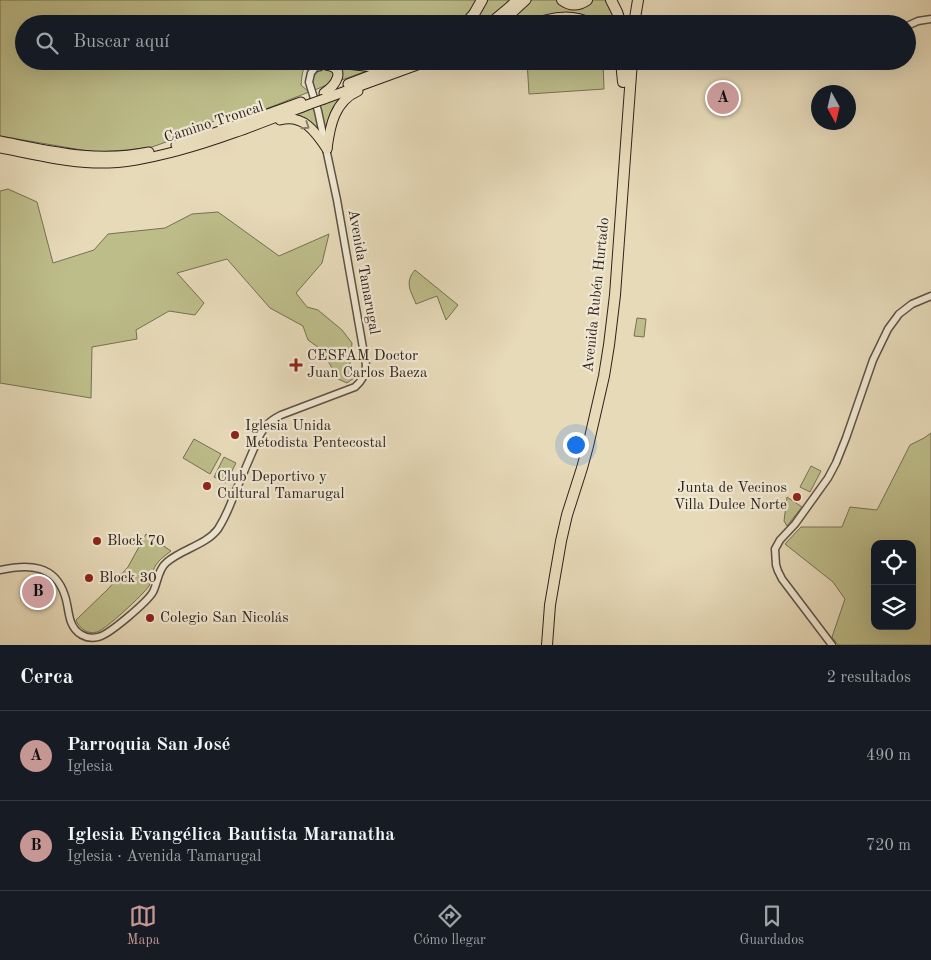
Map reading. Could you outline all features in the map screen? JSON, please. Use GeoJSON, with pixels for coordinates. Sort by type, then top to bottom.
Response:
{"type":"FeatureCollection","features":[{"type":"Feature","properties":{"kind":"highway"},"geometry":{"type":"LineString","coordinates":[[473,15],[482,0]]}},
{"type":"Feature","properties":{"kind":"highway"},"geometry":{"type":"LineString","coordinates":[[562,0],[567,4],[575,5],[587,0]]}},
{"type":"Feature","properties":{"kind":"highway"},"geometry":{"type":"LineString","coordinates":[[611,0],[618,15]]}},
{"type":"Feature","properties":{"kind":"highway"},"geometry":{"type":"LineString","coordinates":[[618,0],[624,15]]}},
{"type":"Feature","properties":{"kind":"highway"},"geometry":{"type":"LineString","coordinates":[[636,15],[638,0]]}},
{"type":"Feature","properties":{"kind":"highway"},"geometry":{"type":"LineString","coordinates":[[622,70],[623,82]]}},
{"type":"Feature","properties":{"kind":"highway","name":"Avenida Rubén Hurtado"},"geometry":{"type":"LineString","coordinates":[[541,645],[543,615],[555,540],[583,446],[602,353],[609,298],[623,82],[627,70]]}},
{"type":"Feature","properties":{"kind":"highway","name":"Avenida Rubén Hurtado"},"geometry":{"type":"LineString","coordinates":[[547,645],[550,605],[561,541],[588,446],[609,345],[615,288],[630,70]]}},
{"type":"Feature","properties":{"kind":"main road"},"geometry":{"type":"LineString","coordinates":[[500,15],[517,0]]}},
{"type":"Feature","properties":{"kind":"main road"},"geometry":{"type":"LineString","coordinates":[[510,15],[526,0]]}},
{"type":"Feature","properties":{"kind":"main road"},"geometry":{"type":"LineString","coordinates":[[323,96],[337,79],[337,70]]}},
{"type":"Feature","properties":{"kind":"main road"},"geometry":{"type":"LineString","coordinates":[[327,149],[332,119],[342,102],[353,93],[395,70]]}},
{"type":"Feature","properties":{"kind":"main road","name":"Camino Troncal"},"geometry":{"type":"LineString","coordinates":[[0,148],[93,163],[138,160],[195,146],[243,130],[323,96],[395,70]]}},
{"type":"Feature","properties":{"kind":"main road","name":"Camino Troncal"},"geometry":{"type":"LineString","coordinates":[[0,141],[73,155],[114,157],[138,154],[218,132],[309,102]]}},
{"type":"Feature","properties":{"kind":"main road"},"geometry":{"type":"LineString","coordinates":[[243,130],[283,119],[294,119],[308,126],[327,149]]}},
{"type":"Feature","properties":{"kind":"street"},"geometry":{"type":"LineString","coordinates":[[916,23],[931,19]]}},
{"type":"Feature","properties":{"kind":"street","name":"Avenida Tamarugal"},"geometry":{"type":"LineString","coordinates":[[0,570],[23,566],[36,568],[50,574],[57,580],[64,591],[70,622],[74,628],[82,636],[90,638],[106,634],[152,593],[165,563],[217,531],[228,511],[259,436],[266,424],[281,415],[355,387],[362,381],[366,374],[366,365],[327,149],[309,82],[313,70]]}},
{"type":"Feature","properties":{"kind":"street"},"geometry":{"type":"LineString","coordinates":[[832,645],[778,572],[775,549],[828,478],[836,463],[873,360],[893,321],[912,304],[931,296]]}},
{"type":"Feature","properties":{"kind":"green space"},"geometry":{"type":"Polygon","coordinates":[[[0,0],[477,0],[467,15],[15,15],[15,70],[304,70],[301,85],[309,92],[238,120],[235,114],[197,127],[194,132],[152,147],[96,152],[0,136],[0,0]]]}},
{"type":"Feature","properties":{"kind":"green space"},"geometry":{"type":"Polygon","coordinates":[[[485,0],[513,0],[496,15],[475,15],[485,0]]]}},
{"type":"Feature","properties":{"kind":"green space"},"geometry":{"type":"Polygon","coordinates":[[[532,0],[556,0],[563,6],[590,4],[592,0],[606,0],[614,15],[581,15],[572,13],[516,15],[532,0]]]}},
{"type":"Feature","properties":{"kind":"green space"},"geometry":{"type":"Polygon","coordinates":[[[320,70],[335,71],[333,82],[315,90],[313,83],[317,72],[320,70]]]}},
{"type":"Feature","properties":{"kind":"green space"},"geometry":{"type":"Polygon","coordinates":[[[337,70],[369,70],[339,81],[337,70]]]}},
{"type":"Feature","properties":{"kind":"green space"},"geometry":{"type":"Polygon","coordinates":[[[528,70],[603,70],[604,89],[529,94],[528,70]]]}},
{"type":"Feature","properties":{"kind":"green space"},"geometry":{"type":"Polygon","coordinates":[[[351,93],[326,133],[319,105],[351,93]]]}},
{"type":"Feature","properties":{"kind":"green space"},"geometry":{"type":"Polygon","coordinates":[[[314,108],[320,136],[290,117],[314,108]]]}},
{"type":"Feature","properties":{"kind":"green space"},"geometry":{"type":"Polygon","coordinates":[[[8,189],[37,202],[53,263],[94,250],[108,234],[165,228],[192,214],[218,212],[279,256],[329,234],[322,263],[296,293],[307,307],[318,310],[342,330],[352,343],[350,364],[358,375],[347,383],[338,379],[322,350],[308,340],[303,326],[270,308],[227,259],[177,273],[204,303],[195,315],[169,311],[136,330],[137,339],[92,347],[91,398],[0,383],[0,191],[8,189]]]}},
{"type":"Feature","properties":{"kind":"green space"},"geometry":{"type":"Polygon","coordinates":[[[415,270],[458,305],[446,320],[437,296],[416,304],[409,283],[415,270]]]}},
{"type":"Feature","properties":{"kind":"green space"},"geometry":{"type":"Polygon","coordinates":[[[637,318],[646,319],[644,337],[634,336],[637,318]]]}},
{"type":"Feature","properties":{"kind":"green space"},"geometry":{"type":"Polygon","coordinates":[[[931,433],[931,645],[838,645],[832,637],[845,599],[833,582],[785,544],[801,527],[842,527],[850,507],[877,510],[910,445],[931,433]]]}},
{"type":"Feature","properties":{"kind":"green space"},"geometry":{"type":"Polygon","coordinates":[[[194,439],[221,454],[210,474],[183,458],[194,439]]]}},
{"type":"Feature","properties":{"kind":"green space"},"geometry":{"type":"Polygon","coordinates":[[[224,457],[236,463],[226,483],[214,477],[224,457]]]}},
{"type":"Feature","properties":{"kind":"green space"},"geometry":{"type":"Polygon","coordinates":[[[811,466],[821,471],[810,492],[800,487],[811,466]]]}},
{"type":"Feature","properties":{"kind":"green space"},"geometry":{"type":"Polygon","coordinates":[[[787,497],[802,507],[787,526],[784,521],[787,497]]]}},
{"type":"Feature","properties":{"kind":"green space"},"geometry":{"type":"Polygon","coordinates":[[[146,534],[171,551],[156,565],[149,586],[124,611],[101,630],[90,633],[84,630],[76,620],[128,567],[146,534]]]}},
{"type":"Feature","properties":{"kind":"place","name":"Parroquia San José"},"geometry":{"type":"Point","coordinates":[723,98]}},
{"type":"Feature","properties":{"kind":"place","name":"CESFAM Doctor Juan Carlos Baeza"},"geometry":{"type":"Point","coordinates":[296,365]}},
{"type":"Feature","properties":{"kind":"place","name":"Iglesia Unida Metodista Pentecostal"},"geometry":{"type":"Point","coordinates":[235,435]}},
{"type":"Feature","properties":{"kind":"place","name":"Club Deportivo y Cultural Tamarugal"},"geometry":{"type":"Point","coordinates":[207,486]}},
{"type":"Feature","properties":{"kind":"place","name":"Junta de Vecinos Villa Dulce Norte"},"geometry":{"type":"Point","coordinates":[797,497]}},
{"type":"Feature","properties":{"kind":"place","name":"Block 70"},"geometry":{"type":"Point","coordinates":[97,541]}},
{"type":"Feature","properties":{"kind":"place","name":"Block 30"},"geometry":{"type":"Point","coordinates":[89,578]}},
{"type":"Feature","properties":{"kind":"place","name":"Iglesia Evangélica Bautista Maranatha"},"geometry":{"type":"Point","coordinates":[38,592]}},
{"type":"Feature","properties":{"kind":"place","name":"Colegio San Nicolás"},"geometry":{"type":"Point","coordinates":[150,618]}}]}
